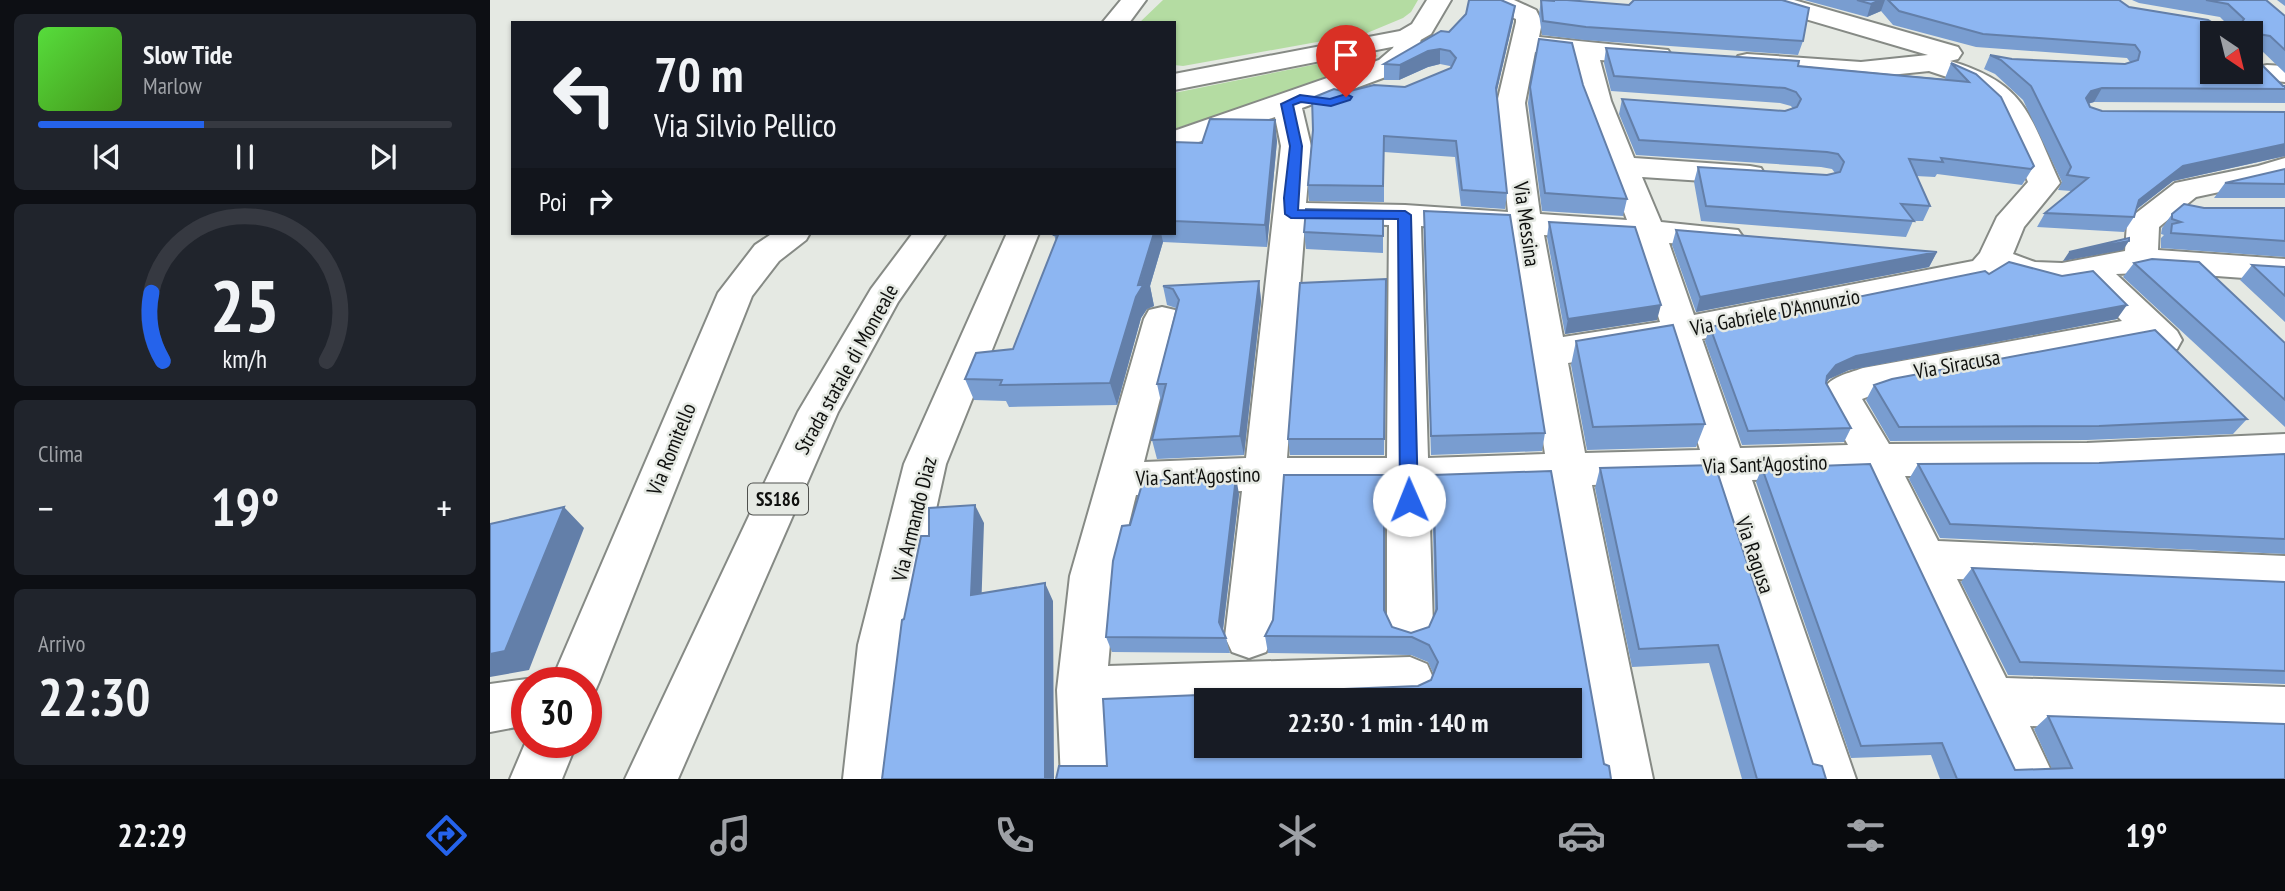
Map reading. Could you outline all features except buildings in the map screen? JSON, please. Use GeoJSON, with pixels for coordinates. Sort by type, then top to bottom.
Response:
{"type":"FeatureCollection","features":[{"type":"Feature","properties":{"kind":"street"},"geometry":{"type":"LineString","coordinates":[[1117,21],[1134,0]]}},
{"type":"Feature","properties":{"kind":"street"},"geometry":{"type":"LineString","coordinates":[[1176,82],[1408,37],[1422,29],[1439,0]]}},
{"type":"Feature","properties":{"kind":"street","name":"Via Messina"},"geometry":{"type":"LineString","coordinates":[[1493,0],[1527,15],[1529,22],[1511,103],[1525,222],[1567,470],[1627,779]]}},
{"type":"Feature","properties":{"kind":"street"},"geometry":{"type":"LineString","coordinates":[[1767,0],[1901,40],[1994,61]]}},
{"type":"Feature","properties":{"kind":"street"},"geometry":{"type":"LineString","coordinates":[[1857,0],[1877,24],[1930,63],[1975,78],[2004,98],[2011,107],[2043,183],[2009,224],[1995,257]]}},
{"type":"Feature","properties":{"kind":"street"},"geometry":{"type":"LineString","coordinates":[[1176,140],[1389,66],[1406,51],[1408,37]]}},
{"type":"Feature","properties":{"kind":"street"},"geometry":{"type":"LineString","coordinates":[[1524,43],[1584,51],[1681,58]]}},
{"type":"Feature","properties":{"kind":"street","name":"Via Ragusa"},"geometry":{"type":"LineString","coordinates":[[1584,51],[1610,102],[1622,166],[1648,231],[1830,779]]}},
{"type":"Feature","properties":{"kind":"street"},"geometry":{"type":"LineString","coordinates":[[1723,60],[1861,70],[1930,63]]}},
{"type":"Feature","properties":{"kind":"street"},"geometry":{"type":"LineString","coordinates":[[1293,101],[1323,103],[1362,92],[1395,92]]}},
{"type":"Feature","properties":{"kind":"street"},"geometry":{"type":"LineString","coordinates":[[1249,637],[1263,474],[1291,214],[1290,198],[1296,146],[1293,101]]}},
{"type":"Feature","properties":{"kind":"street"},"geometry":{"type":"LineString","coordinates":[[1622,166],[1782,177]]}},
{"type":"Feature","properties":{"kind":"street"},"geometry":{"type":"LineString","coordinates":[[2141,260],[2143,225],[2186,190],[2285,167]]}},
{"type":"Feature","properties":{"kind":"street"},"geometry":{"type":"LineString","coordinates":[[2166,206],[2193,211],[2232,211]]}},
{"type":"Feature","properties":{"kind":"street"},"geometry":{"type":"LineString","coordinates":[[1291,214],[1405,215],[1759,239]]}},
{"type":"Feature","properties":{"kind":"street"},"geometry":{"type":"LineString","coordinates":[[1405,215],[1410,627]]}},
{"type":"Feature","properties":{"kind":"street","name":"Via Romitello"},"geometry":{"type":"LineString","coordinates":[[581,667],[736,293],[767,253],[791,235]]}},
{"type":"Feature","properties":{"kind":"street","name":"Strada statale di Monreale"},"geometry":{"type":"LineString","coordinates":[[651,779],[818,412],[883,297],[929,235]]}},
{"type":"Feature","properties":{"kind":"street","name":"Via Armando Diaz"},"geometry":{"type":"LineString","coordinates":[[869,779],[882,645],[925,464],[1022,235]]}},
{"type":"Feature","properties":{"kind":"street"},"geometry":{"type":"LineString","coordinates":[[1926,252],[1995,257],[2022,270],[2054,277],[2141,260],[2285,270]]}},
{"type":"Feature","properties":{"kind":"street","name":"Via Gabriele D'Annunzio"},"geometry":{"type":"LineString","coordinates":[[1548,353],[1679,331],[1984,270],[1995,257]]}},
{"type":"Feature","properties":{"kind":"street"},"geometry":{"type":"LineString","coordinates":[[2198,264],[2236,301]]}},
{"type":"Feature","properties":{"kind":"street"},"geometry":{"type":"LineString","coordinates":[[2090,270],[2191,365]]}},
{"type":"Feature","properties":{"kind":"street"},"geometry":{"type":"LineString","coordinates":[[1087,779],[1082,690],[1093,576],[1162,319]]}},
{"type":"Feature","properties":{"kind":"street","name":"Via Siracusa"},"geometry":{"type":"LineString","coordinates":[[1877,460],[1841,398],[1841,392],[1845,388],[1876,378],[2151,328]]}},
{"type":"Feature","properties":{"kind":"street"},"geometry":{"type":"LineString","coordinates":[[2250,422],[2282,450]]}},
{"type":"Feature","properties":{"kind":"street","name":"Via Sant'Agostino"},"geometry":{"type":"LineString","coordinates":[[1119,479],[1263,474],[1409,475],[1877,460],[2087,459],[2282,450]]}},
{"type":"Feature","properties":{"kind":"street"},"geometry":{"type":"LineString","coordinates":[[1877,460],[2029,779]]}},
{"type":"Feature","properties":{"kind":"street"},"geometry":{"type":"LineString","coordinates":[[1924,559],[2285,575]]}},
{"type":"Feature","properties":{"kind":"street"},"geometry":{"type":"LineString","coordinates":[[1082,690],[1410,680]]}},
{"type":"Feature","properties":{"kind":"street"},"geometry":{"type":"LineString","coordinates":[[1992,701],[2285,711]]}},
{"type":"Feature","properties":{"kind":"street"},"geometry":{"type":"LineString","coordinates":[[490,708],[511,705]]}},
{"type":"Feature","properties":{"kind":"street"},"geometry":{"type":"LineString","coordinates":[[536,779],[545,758]]}},
{"type":"Feature","properties":{"kind":"green space"},"geometry":{"type":"Polygon","coordinates":[[[1163,0],[1418,0],[1411,12],[1403,18],[1367,33],[1183,66],[1176,65],[1176,21],[1141,21],[1163,0]]]}},
{"type":"Feature","properties":{"kind":"green space"},"geometry":{"type":"Polygon","coordinates":[[[1372,53],[1378,56],[1282,94],[1176,128],[1176,93],[1372,53]]]}},
{"type":"Feature","properties":{"kind":"route"},"geometry":{"type":"LineString","coordinates":[[1346,97],[1331,103],[1300,99],[1287,104],[1296,146],[1290,198],[1291,214],[1405,215],[1409,500]]}}]}
